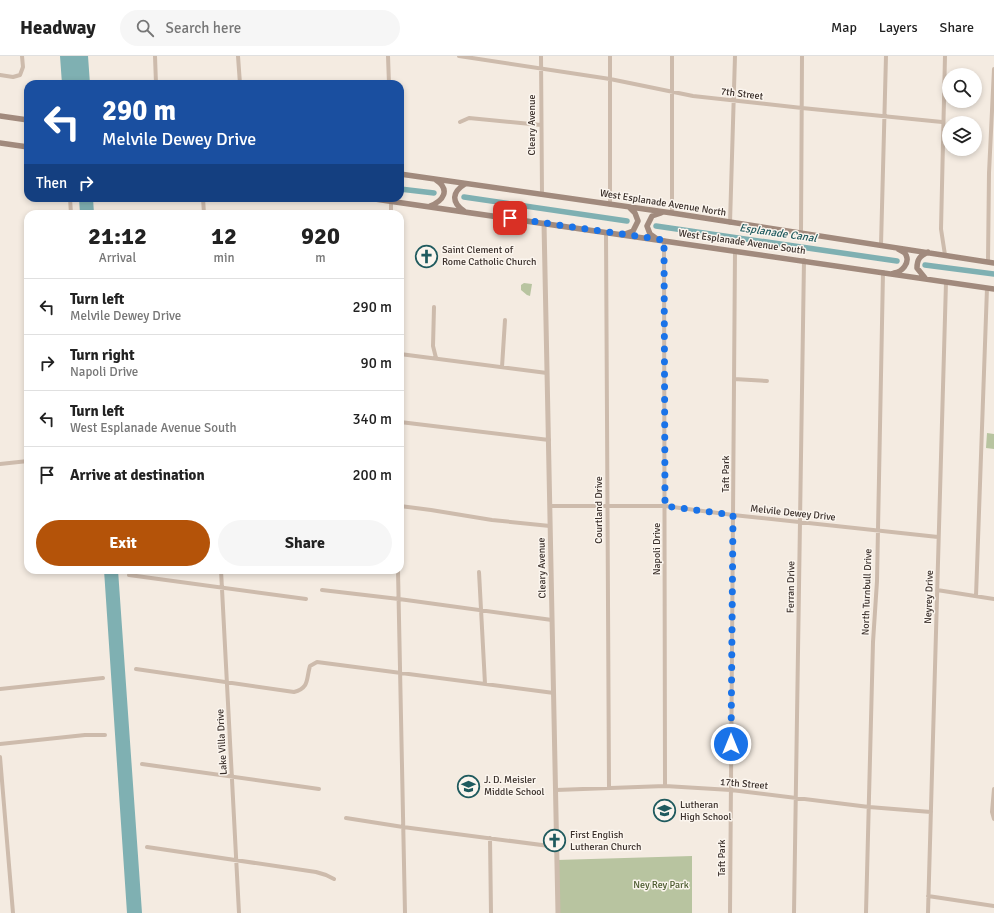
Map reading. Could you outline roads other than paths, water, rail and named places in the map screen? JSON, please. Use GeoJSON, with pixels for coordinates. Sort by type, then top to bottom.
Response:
{"type":"FeatureCollection","features":[{"type":"Feature","properties":{"kind":"main road"},"geometry":{"type":"LineString","coordinates":[[0,116],[24,119]]}},
{"type":"Feature","properties":{"kind":"main road"},"geometry":{"type":"LineString","coordinates":[[0,143],[24,146]]}},
{"type":"Feature","properties":{"kind":"main road","name":"West Esplanade Avenue North"},"geometry":{"type":"LineString","coordinates":[[404,174],[663,212],[994,263]]}},
{"type":"Feature","properties":{"kind":"main road"},"geometry":{"type":"LineString","coordinates":[[429,207],[440,200],[443,196],[443,187],[440,182],[434,178]]}},
{"type":"Feature","properties":{"kind":"main road"},"geometry":{"type":"LineString","coordinates":[[464,212],[455,203],[455,196],[459,188],[465,184]]}},
{"type":"Feature","properties":{"kind":"main road","name":"West Esplanade Avenue South"},"geometry":{"type":"LineString","coordinates":[[397,202],[804,260],[994,289]]}},
{"type":"Feature","properties":{"kind":"main road"},"geometry":{"type":"LineString","coordinates":[[623,234],[633,231],[638,221],[635,213],[629,207]]}},
{"type":"Feature","properties":{"kind":"main road"},"geometry":{"type":"LineString","coordinates":[[661,240],[650,234],[647,226],[652,216],[663,212]]}},
{"type":"Feature","properties":{"kind":"main road"},"geometry":{"type":"LineString","coordinates":[[892,273],[898,273],[902,270],[907,260],[904,252],[897,248]]}},
{"type":"Feature","properties":{"kind":"main road"},"geometry":{"type":"LineString","coordinates":[[926,279],[919,273],[916,268],[916,263],[921,255],[928,252]]}},
{"type":"Feature","properties":{"kind":"street"},"geometry":{"type":"LineString","coordinates":[[0,75],[13,77],[18,76],[22,72],[23,67],[22,56]]}},
{"type":"Feature","properties":{"kind":"street"},"geometry":{"type":"LineString","coordinates":[[155,56],[156,80]]}},
{"type":"Feature","properties":{"kind":"street"},"geometry":{"type":"LineString","coordinates":[[238,56],[240,80]]}},
{"type":"Feature","properties":{"kind":"street"},"geometry":{"type":"LineString","coordinates":[[388,56],[389,80]]}},
{"type":"Feature","properties":{"kind":"street","name":"7th Street"},"geometry":{"type":"LineString","coordinates":[[460,56],[610,78],[694,96],[942,122]]}},
{"type":"Feature","properties":{"kind":"street","name":"Cleary Avenue"},"geometry":{"type":"LineString","coordinates":[[541,56],[542,195]]}},
{"type":"Feature","properties":{"kind":"street"},"geometry":{"type":"LineString","coordinates":[[610,56],[610,205]]}},
{"type":"Feature","properties":{"kind":"street"},"geometry":{"type":"LineString","coordinates":[[672,56],[672,214]]}},
{"type":"Feature","properties":{"kind":"street"},"geometry":{"type":"LineString","coordinates":[[730,223],[735,56]]}},
{"type":"Feature","properties":{"kind":"street"},"geometry":{"type":"LineString","coordinates":[[801,233],[802,56]]}},
{"type":"Feature","properties":{"kind":"street"},"geometry":{"type":"LineString","coordinates":[[880,245],[886,56]]}},
{"type":"Feature","properties":{"kind":"street"},"geometry":{"type":"LineString","coordinates":[[942,116],[945,56]]}},
{"type":"Feature","properties":{"kind":"street"},"geometry":{"type":"LineString","coordinates":[[988,262],[992,173],[994,69]]}},
{"type":"Feature","properties":{"kind":"street"},"geometry":{"type":"LineString","coordinates":[[460,122],[470,118],[541,125]]}},
{"type":"Feature","properties":{"kind":"street"},"geometry":{"type":"LineString","coordinates":[[942,122],[941,229],[944,255]]}},
{"type":"Feature","properties":{"kind":"street","name":"Cleary Avenue"},"geometry":{"type":"LineString","coordinates":[[544,223],[558,913]]}},
{"type":"Feature","properties":{"kind":"street","name":"Courtland Drive"},"geometry":{"type":"LineString","coordinates":[[606,232],[609,787]]}},
{"type":"Feature","properties":{"kind":"street","name":"Napoli Drive"},"geometry":{"type":"LineString","coordinates":[[661,240],[665,506],[665,786]]}},
{"type":"Feature","properties":{"kind":"street","name":"Taft Park"},"geometry":{"type":"LineString","coordinates":[[730,913],[735,251]]}},
{"type":"Feature","properties":{"kind":"street","name":"Ferran Drive"},"geometry":{"type":"LineString","coordinates":[[794,913],[804,260]]}},
{"type":"Feature","properties":{"kind":"street","name":"North Turnbull Drive"},"geometry":{"type":"LineString","coordinates":[[866,913],[883,272]]}},
{"type":"Feature","properties":{"kind":"street","name":"Neyrey Drive"},"geometry":{"type":"LineString","coordinates":[[928,913],[946,282]]}},
{"type":"Feature","properties":{"kind":"street"},"geometry":{"type":"LineString","coordinates":[[976,596],[987,288]]}},
{"type":"Feature","properties":{"kind":"street"},"geometry":{"type":"LineString","coordinates":[[434,307],[433,346],[436,358]]}},
{"type":"Feature","properties":{"kind":"street"},"geometry":{"type":"LineString","coordinates":[[502,367],[505,320]]}},
{"type":"Feature","properties":{"kind":"street"},"geometry":{"type":"LineString","coordinates":[[404,354],[547,373]]}},
{"type":"Feature","properties":{"kind":"street"},"geometry":{"type":"LineString","coordinates":[[734,379],[767,381]]}},
{"type":"Feature","properties":{"kind":"street"},"geometry":{"type":"LineString","coordinates":[[404,422],[549,440]]}},
{"type":"Feature","properties":{"kind":"street"},"geometry":{"type":"LineString","coordinates":[[0,464],[24,461]]}},
{"type":"Feature","properties":{"kind":"street","name":"Melvile Dewey Drive"},"geometry":{"type":"LineString","coordinates":[[550,506],[665,506],[733,515],[938,537]]}},
{"type":"Feature","properties":{"kind":"street"},"geometry":{"type":"LineString","coordinates":[[404,507],[492,520],[550,526]]}},
{"type":"Feature","properties":{"kind":"street"},"geometry":{"type":"LineString","coordinates":[[479,572],[485,684]]}},
{"type":"Feature","properties":{"kind":"street","name":"Lake Villa Drive"},"geometry":{"type":"LineString","coordinates":[[222,574],[239,913]]}},
{"type":"Feature","properties":{"kind":"street"},"geometry":{"type":"LineString","coordinates":[[398,574],[405,913]]}},
{"type":"Feature","properties":{"kind":"street"},"geometry":{"type":"LineString","coordinates":[[129,575],[306,599]]}},
{"type":"Feature","properties":{"kind":"street"},"geometry":{"type":"LineString","coordinates":[[322,590],[399,598],[552,620]]}},
{"type":"Feature","properties":{"kind":"street"},"geometry":{"type":"LineString","coordinates":[[937,590],[994,599]]}},
{"type":"Feature","properties":{"kind":"street"},"geometry":{"type":"LineString","coordinates":[[136,669],[294,692],[300,691],[307,683],[310,666],[320,662],[554,693]]}},
{"type":"Feature","properties":{"kind":"street"},"geometry":{"type":"LineString","coordinates":[[0,689],[103,678]]}},
{"type":"Feature","properties":{"kind":"street"},"geometry":{"type":"LineString","coordinates":[[0,744],[85,735],[105,735]]}},
{"type":"Feature","properties":{"kind":"street"},"geometry":{"type":"LineString","coordinates":[[0,757],[13,913]]}},
{"type":"Feature","properties":{"kind":"street"},"geometry":{"type":"LineString","coordinates":[[142,764],[319,789]]}},
{"type":"Feature","properties":{"kind":"street","name":"17th Street"},"geometry":{"type":"LineString","coordinates":[[556,790],[665,786],[731,790],[869,807],[931,812]]}},
{"type":"Feature","properties":{"kind":"street"},"geometry":{"type":"LineString","coordinates":[[994,789],[992,812],[994,819]]}},
{"type":"Feature","properties":{"kind":"street"},"geometry":{"type":"LineString","coordinates":[[346,818],[403,828],[557,847]]}},
{"type":"Feature","properties":{"kind":"street"},"geometry":{"type":"LineString","coordinates":[[0,824],[5,824]]}},
{"type":"Feature","properties":{"kind":"street"},"geometry":{"type":"LineString","coordinates":[[490,838],[491,913]]}},
{"type":"Feature","properties":{"kind":"street"},"geometry":{"type":"LineString","coordinates":[[147,847],[316,872],[334,879]]}},
{"type":"Feature","properties":{"kind":"street"},"geometry":{"type":"LineString","coordinates":[[928,896],[994,906]]}},
{"type":"Feature","properties":{"kind":"water"},"geometry":{"type":"Polygon","coordinates":[[[60,56],[88,56],[90,80],[62,80],[60,56]]]}},
{"type":"Feature","properties":{"kind":"water"},"geometry":{"type":"Polygon","coordinates":[[[79,202],[93,202],[94,210],[80,210],[79,202]]]}},
{"type":"Feature","properties":{"kind":"water"},"geometry":{"type":"Polygon","coordinates":[[[104,574],[118,574],[142,913],[127,913],[104,574]]]}},
{"type":"Feature","properties":{"kind":"waterway","name":"Esplanade Canal"},"geometry":{"type":"LineString","coordinates":[[404,189],[434,193]]}},
{"type":"Feature","properties":{"kind":"waterway","name":"Esplanade Canal"},"geometry":{"type":"LineString","coordinates":[[464,197],[627,221]]}},
{"type":"Feature","properties":{"kind":"waterway","name":"Esplanade Canal"},"geometry":{"type":"LineString","coordinates":[[656,226],[897,261]]}},
{"type":"Feature","properties":{"kind":"waterway","name":"Esplanade Canal"},"geometry":{"type":"LineString","coordinates":[[925,265],[994,274]]}},
{"type":"Feature","properties":{"kind":"place","name":"Saint Clement of Rome Catholic Church"},"geometry":{"type":"Point","coordinates":[427,256]}},
{"type":"Feature","properties":{"kind":"place","name":"J. D. Meisler Middle School"},"geometry":{"type":"Point","coordinates":[468,786]}},
{"type":"Feature","properties":{"kind":"place","name":"Lutheran High School"},"geometry":{"type":"Point","coordinates":[664,811]}},
{"type":"Feature","properties":{"kind":"place","name":"First English Lutheran Church"},"geometry":{"type":"Point","coordinates":[554,841]}},
{"type":"Feature","properties":{"kind":"park label","name":"Ney Rey Park"},"geometry":{"type":"Point","coordinates":[661,885]}}]}
